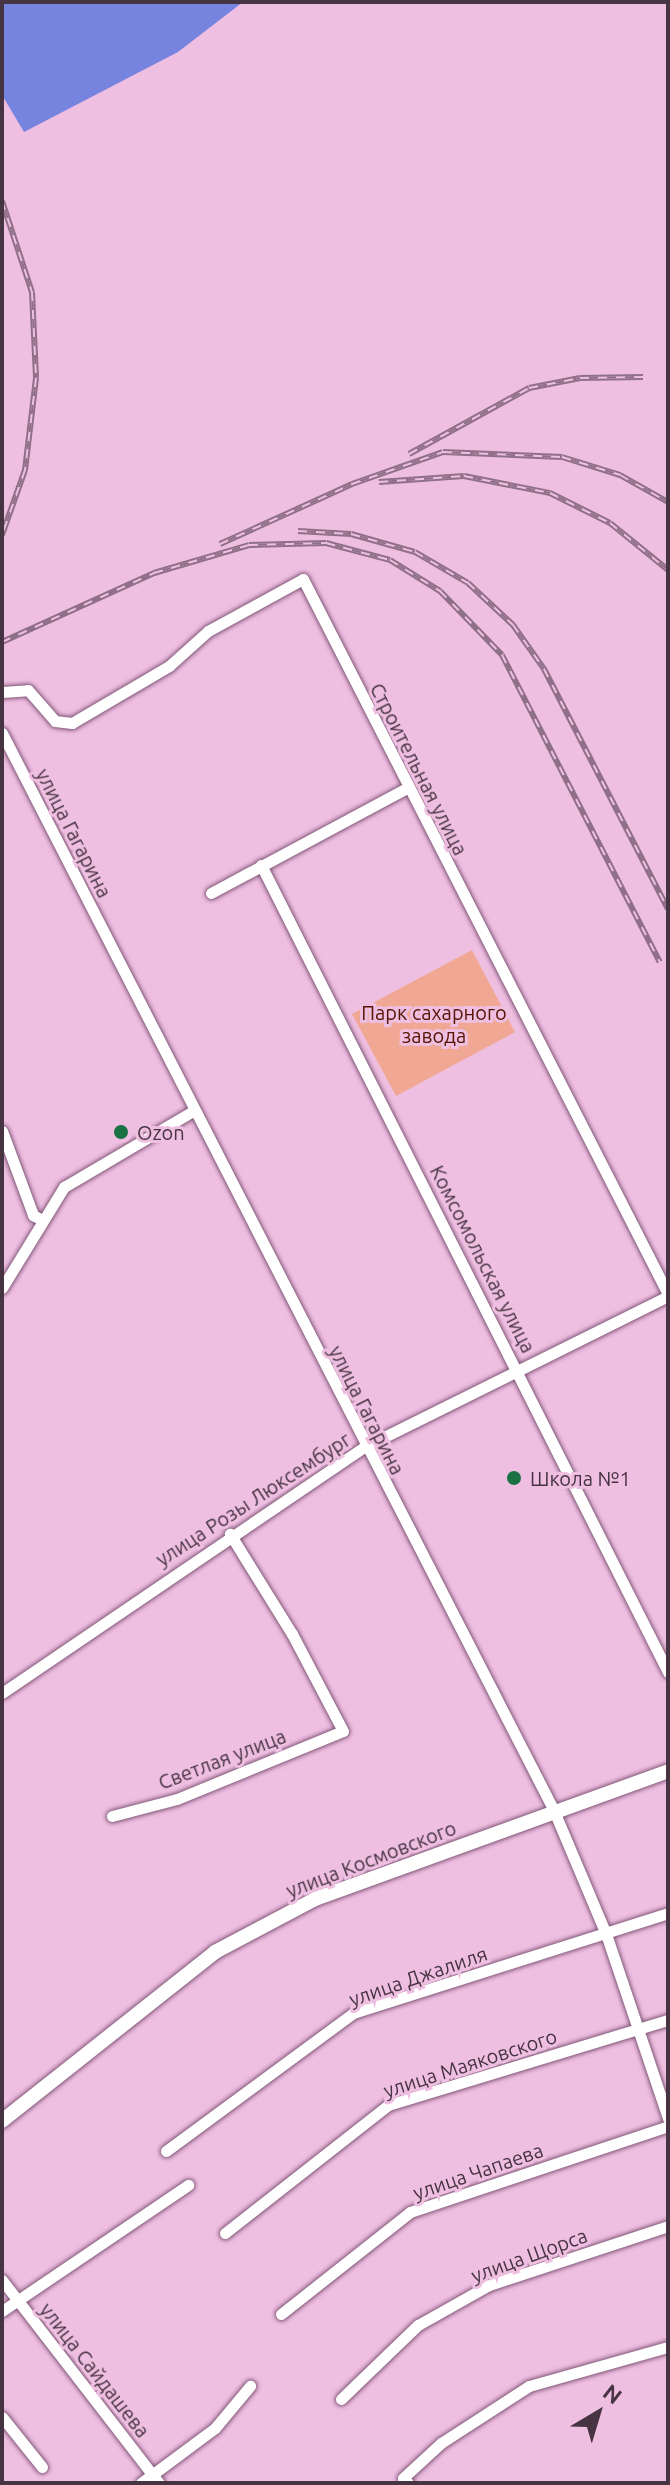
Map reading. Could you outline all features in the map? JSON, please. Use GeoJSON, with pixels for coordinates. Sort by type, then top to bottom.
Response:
{"type":"FeatureCollection","features":[{"type":"Feature","properties":{"kind":"main road","name":"улица Космовского"},"geometry":{"type":"LineString","coordinates":[[2,2121],[215,1952],[315,1899],[668,1771]]}},
{"type":"Feature","properties":{"kind":"street","name":"Строительная улица"},"geometry":{"type":"LineString","coordinates":[[2,692],[28,690],[55,721],[72,723],[169,666],[208,631],[303,579],[668,1295]]}},
{"type":"Feature","properties":{"kind":"street","name":"улица Гагарина"},"geometry":{"type":"LineString","coordinates":[[2,733],[554,1811],[606,1934],[668,2118]]}},
{"type":"Feature","properties":{"kind":"street"},"geometry":{"type":"LineString","coordinates":[[211,893],[407,788]]}},
{"type":"Feature","properties":{"kind":"street","name":"Комсомольская улица"},"geometry":{"type":"LineString","coordinates":[[261,865],[518,1369],[668,1672]]}},
{"type":"Feature","properties":{"kind":"street"},"geometry":{"type":"LineString","coordinates":[[2,1288],[42,1220],[77,1174],[193,1111]]}},
{"type":"Feature","properties":{"kind":"street"},"geometry":{"type":"LineString","coordinates":[[2,1131],[33,1215],[42,1220]]}},
{"type":"Feature","properties":{"kind":"street","name":"улица Розы Люксембург"},"geometry":{"type":"LineString","coordinates":[[2,1693],[230,1534],[366,1446],[668,1295]]}},
{"type":"Feature","properties":{"kind":"street","name":"Светлая улица"},"geometry":{"type":"LineString","coordinates":[[112,1816],[177,1799],[343,1731],[292,1634],[230,1534]]}},
{"type":"Feature","properties":{"kind":"street","name":"улица Джалиля"},"geometry":{"type":"LineString","coordinates":[[166,2151],[353,2013],[668,1913]]}},
{"type":"Feature","properties":{"kind":"street","name":"улица Маяковского"},"geometry":{"type":"LineString","coordinates":[[225,2233],[388,2105],[668,2020]]}},
{"type":"Feature","properties":{"kind":"street","name":"улица Чапаева"},"geometry":{"type":"LineString","coordinates":[[281,2314],[410,2212],[668,2126]]}},
{"type":"Feature","properties":{"kind":"street"},"geometry":{"type":"LineString","coordinates":[[2,2311],[188,2185]]}},
{"type":"Feature","properties":{"kind":"street","name":"улица Щорса"},"geometry":{"type":"LineString","coordinates":[[341,2399],[418,2325],[489,2285],[668,2226]]}},
{"type":"Feature","properties":{"kind":"street","name":"улица Сайдашева"},"geometry":{"type":"LineString","coordinates":[[2,2280],[155,2478]]}},
{"type":"Feature","properties":{"kind":"street"},"geometry":{"type":"LineString","coordinates":[[406,2481],[441,2443],[529,2386],[668,2347]]}},
{"type":"Feature","properties":{"kind":"street"},"geometry":{"type":"LineString","coordinates":[[141,2483],[155,2478],[215,2428],[250,2386]]}},
{"type":"Feature","properties":{"kind":"street"},"geometry":{"type":"LineString","coordinates":[[2,2417],[42,2467]]}},
{"type":"Feature","properties":{"kind":"green space","name":"Парк сахарного завода"},"geometry":{"type":"Polygon","coordinates":[[[472,950],[515,1032],[396,1096],[352,1014],[472,950]]]}},
{"type":"Feature","properties":{"kind":"water"},"geometry":{"type":"Polygon","coordinates":[[[2,2],[243,2],[178,52],[24,132],[2,95],[2,2]]]}},
{"type":"Feature","properties":{"kind":"railway"},"geometry":{"type":"LineString","coordinates":[[2,201],[32,292],[36,378],[25,470],[2,535]]}},
{"type":"Feature","properties":{"kind":"railway"},"geometry":{"type":"LineString","coordinates":[[409,454],[529,388],[580,378],[643,377]]}},
{"type":"Feature","properties":{"kind":"railway"},"geometry":{"type":"LineString","coordinates":[[220,544],[352,484],[443,452],[562,457],[620,475],[668,502]]}},
{"type":"Feature","properties":{"kind":"railway"},"geometry":{"type":"LineString","coordinates":[[379,482],[464,476],[550,493],[610,523],[668,570]]}},
{"type":"Feature","properties":{"kind":"railway"},"geometry":{"type":"LineString","coordinates":[[298,531],[351,534],[415,552],[468,583],[513,625],[544,669],[668,909]]}},
{"type":"Feature","properties":{"kind":"railway"},"geometry":{"type":"LineString","coordinates":[[2,642],[154,573],[249,545],[326,543],[390,560],[440,591],[502,655],[660,962]]}},
{"type":"Feature","properties":{"kind":"place","name":"Ozon"},"geometry":{"type":"Point","coordinates":[121,1132]}},
{"type":"Feature","properties":{"kind":"place","name":"Школа №1"},"geometry":{"type":"Point","coordinates":[514,1478]}}]}
